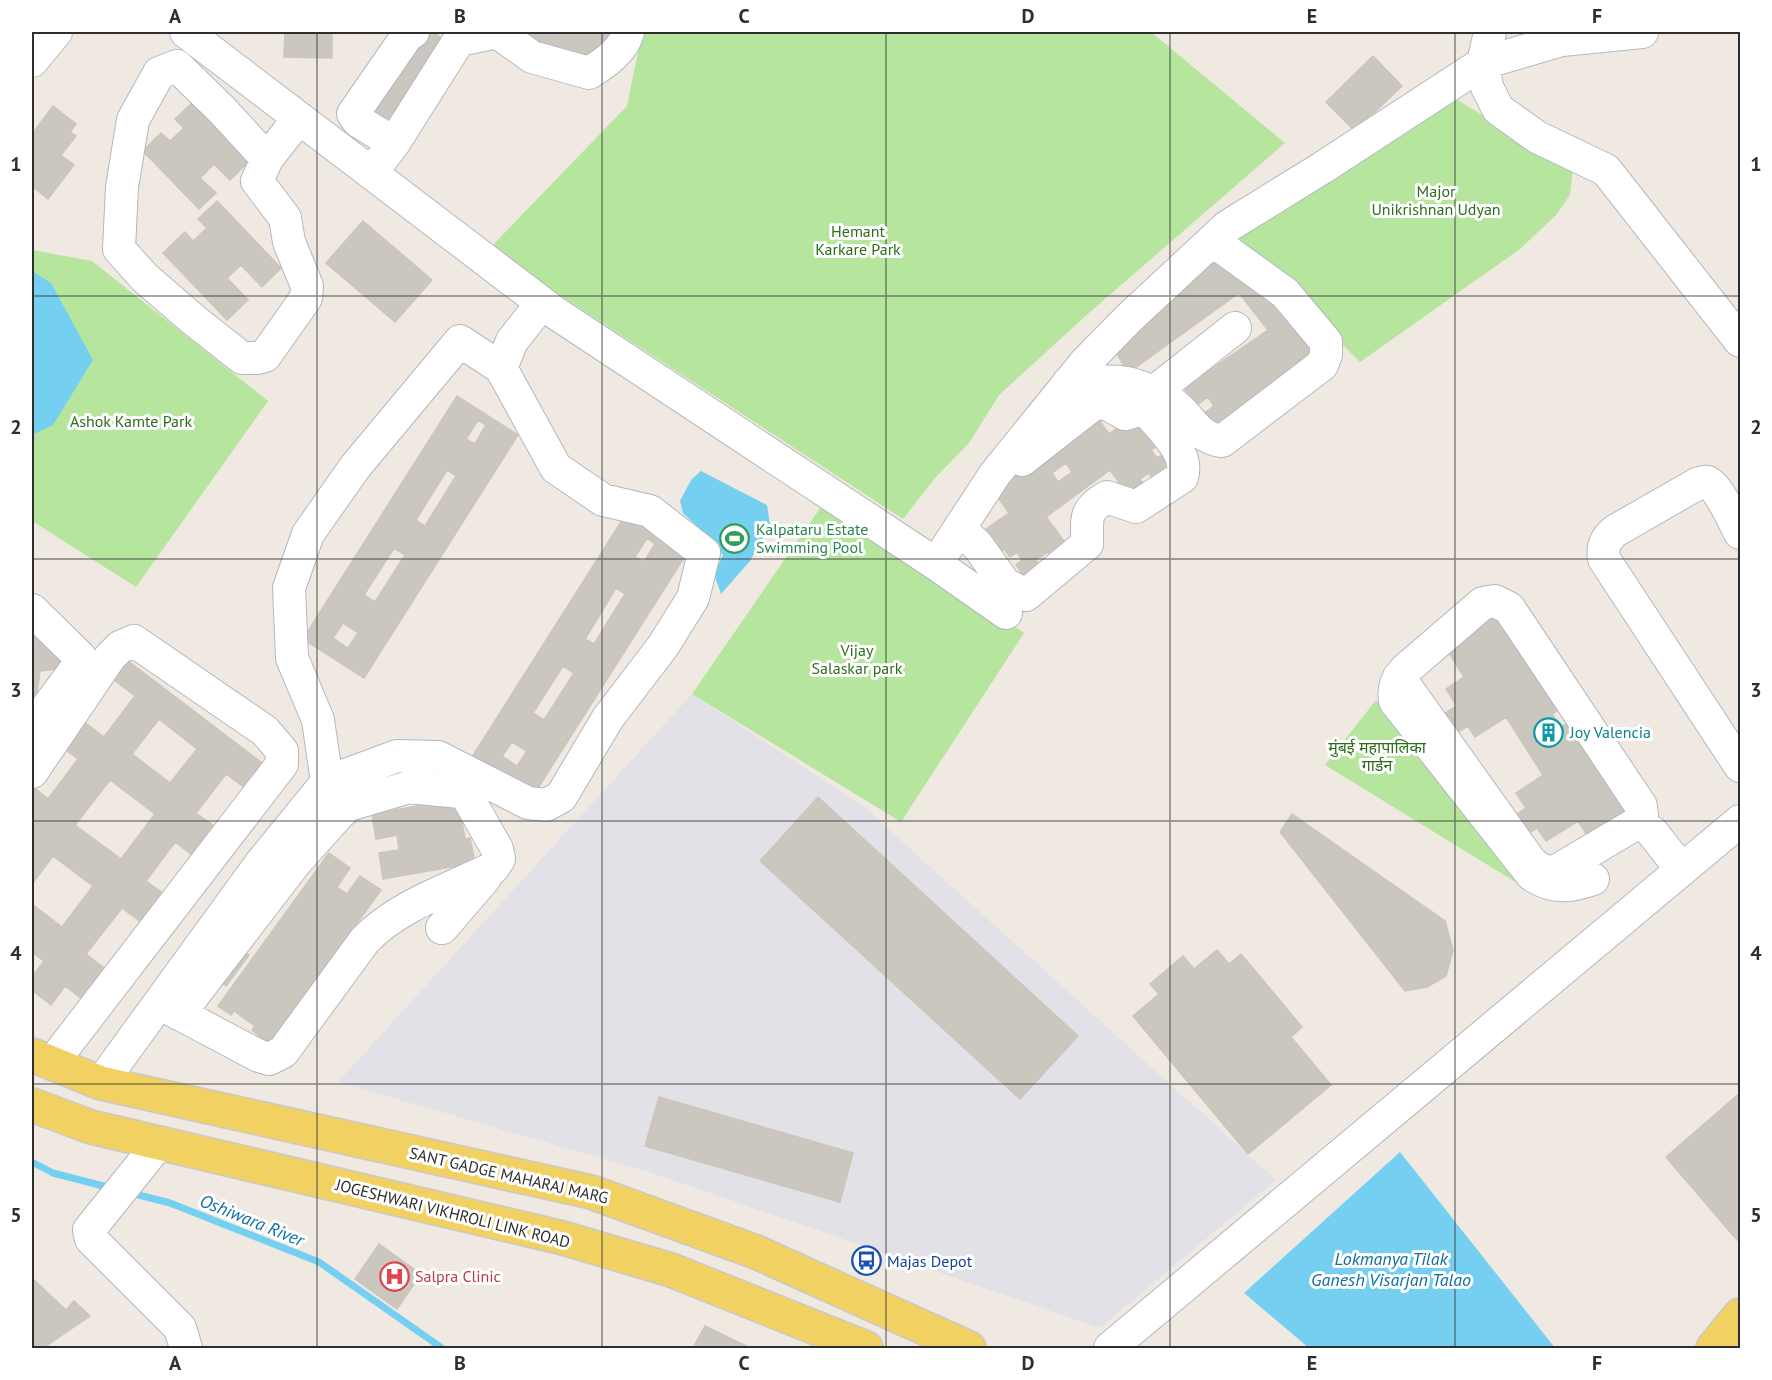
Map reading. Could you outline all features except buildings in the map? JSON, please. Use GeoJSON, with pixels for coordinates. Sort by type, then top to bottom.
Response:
{"type":"FeatureCollection","features":[{"type":"Feature","properties":{"kind":"main road","name":"SANT GADGE MAHARAJ MARG"},"geometry":{"type":"LineString","coordinates":[[42,1059],[101,1083],[591,1192],[756,1252],[969,1348]]}},
{"type":"Feature","properties":{"kind":"main road","name":"JOGESHWARI VIKHROLI LINK ROAD"},"geometry":{"type":"LineString","coordinates":[[32,1105],[90,1126],[563,1238],[671,1270],[867,1348]]}},
{"type":"Feature","properties":{"kind":"main road"},"geometry":{"type":"LineString","coordinates":[[1713,1348],[1740,1315]]}},
{"type":"Feature","properties":{"kind":"street"},"geometry":{"type":"LineString","coordinates":[[32,62],[55,32]]}},
{"type":"Feature","properties":{"kind":"street"},"geometry":{"type":"LineString","coordinates":[[186,32],[542,303],[936,564],[1006,613]]}},
{"type":"Feature","properties":{"kind":"street"},"geometry":{"type":"LineString","coordinates":[[267,159],[177,66],[159,73],[133,120],[122,187],[119,249],[146,278],[242,358],[265,356],[306,298],[307,286],[289,242],[285,218],[258,181],[267,159],[336,110],[384,32]]}},
{"type":"Feature","properties":{"kind":"street"},"geometry":{"type":"LineString","coordinates":[[394,143],[358,121],[353,114],[407,36],[413,32]]}},
{"type":"Feature","properties":{"kind":"street"},"geometry":{"type":"LineString","coordinates":[[371,173],[394,143],[459,40],[497,32],[532,57],[589,73],[605,64],[626,40],[628,32]]}},
{"type":"Feature","properties":{"kind":"street"},"geometry":{"type":"LineString","coordinates":[[1490,32],[1483,63],[1488,87],[1498,109],[1537,137],[1606,170],[1740,341]]}},
{"type":"Feature","properties":{"kind":"street"},"geometry":{"type":"LineString","coordinates":[[936,564],[995,474],[1085,363],[1129,318],[1228,226],[1483,63],[1562,40],[1642,32]]}},
{"type":"Feature","properties":{"kind":"street"},"geometry":{"type":"LineString","coordinates":[[1068,383],[1122,381],[1154,392],[1174,404],[1202,434],[1211,440],[1222,441],[1322,365],[1326,356],[1326,342],[1285,293],[1213,241]]}},
{"type":"Feature","properties":{"kind":"street"},"geometry":{"type":"LineString","coordinates":[[501,368],[512,341],[542,303]]}},
{"type":"Feature","properties":{"kind":"street"},"geometry":{"type":"LineString","coordinates":[[1154,392],[1235,328]]}},
{"type":"Feature","properties":{"kind":"street"},"geometry":{"type":"LineString","coordinates":[[169,1008],[261,863],[327,782],[397,756],[438,757],[528,803],[546,805],[561,797],[608,718],[663,646],[693,598],[704,553],[650,511],[603,500],[556,468],[501,368],[460,342],[356,467],[308,534],[290,588],[292,658],[318,720],[327,782]]}},
{"type":"Feature","properties":{"kind":"street"},"geometry":{"type":"LineString","coordinates":[[960,529],[978,546],[1005,584],[1026,596],[1087,544],[1086,519],[1099,502],[1107,497],[1136,507],[1182,477],[1184,459],[1146,411],[1139,410],[1125,414],[1107,404],[1095,403],[1018,463],[995,474]]}},
{"type":"Feature","properties":{"kind":"street"},"geometry":{"type":"LineString","coordinates":[[1740,533],[1719,495],[1709,483],[1704,482],[1615,531],[1606,539],[1602,549],[1604,559],[1740,766]]}},
{"type":"Feature","properties":{"kind":"street"},"geometry":{"type":"LineString","coordinates":[[1400,677],[1531,862],[1538,868],[1545,872],[1558,870],[1639,822],[1642,816],[1641,806],[1509,608],[1495,600],[1484,603],[1405,670],[1400,677],[1393,690],[1395,701],[1532,875],[1550,885],[1562,886],[1590,876],[1623,921]]}},
{"type":"Feature","properties":{"kind":"street"},"geometry":{"type":"LineString","coordinates":[[32,610],[80,657],[78,666],[32,728]]}},
{"type":"Feature","properties":{"kind":"street"},"geometry":{"type":"LineString","coordinates":[[32,772],[110,657],[120,647],[134,640],[265,731],[282,751],[282,764],[42,1059]]}},
{"type":"Feature","properties":{"kind":"street"},"geometry":{"type":"LineString","coordinates":[[101,1083],[349,805],[409,787],[460,792],[467,796],[497,849],[499,859],[442,928]]}},
{"type":"Feature","properties":{"kind":"street"},"geometry":{"type":"LineString","coordinates":[[1110,1348],[1740,821]]}},
{"type":"Feature","properties":{"kind":"street"},"geometry":{"type":"LineString","coordinates":[[1652,832],[1682,870]]}},
{"type":"Feature","properties":{"kind":"street"},"geometry":{"type":"LineString","coordinates":[[169,1008],[259,1056],[269,1059],[276,1057],[286,1048],[365,940],[378,927],[400,912],[493,868]]}},
{"type":"Feature","properties":{"kind":"street"},"geometry":{"type":"LineString","coordinates":[[159,1143],[89,1230],[91,1239],[180,1328],[186,1348]]}},
{"type":"Feature","properties":{"kind":"shaded area"},"geometry":{"type":"Polygon","coordinates":[[[692,694],[864,807],[1276,1180],[1100,1328],[652,1173],[338,1082],[692,694]]]}},
{"type":"Feature","properties":{"kind":"green space","name":"Hemant Karkare Park"},"geometry":{"type":"Polygon","coordinates":[[[642,32],[1151,32],[1285,143],[1090,312],[999,395],[969,443],[935,478],[903,519],[489,249],[627,106],[642,32]]]}},
{"type":"Feature","properties":{"kind":"green space","name":"Major Unikrishnan Udyan"},"geometry":{"type":"Polygon","coordinates":[[[1441,88],[1467,106],[1573,167],[1570,195],[1556,215],[1520,249],[1360,362],[1233,235],[1441,88]]]}},
{"type":"Feature","properties":{"kind":"green space","name":"Ashok Kamte Park"},"geometry":{"type":"Polygon","coordinates":[[[32,250],[92,261],[268,401],[136,587],[32,521],[32,250]]]}},
{"type":"Feature","properties":{"kind":"green space","name":"Vijay Salaskar park"},"geometry":{"type":"Polygon","coordinates":[[[827,498],[1024,633],[901,822],[692,694],[827,498]]]}},
{"type":"Feature","properties":{"kind":"green space","name":"मुंबई महापालिका गार्डन"},"geometry":{"type":"Polygon","coordinates":[[[1376,700],[1540,897],[1325,765],[1376,700]]]}},
{"type":"Feature","properties":{"kind":"water"},"geometry":{"type":"Polygon","coordinates":[[[32,271],[51,283],[93,360],[53,425],[32,435],[32,271]]]}},
{"type":"Feature","properties":{"kind":"water","name":"Kalpataru Estate Swimming Pool"},"geometry":{"type":"Polygon","coordinates":[[[701,471],[767,505],[770,525],[750,561],[721,594],[714,574],[723,555],[683,513],[680,501],[691,480],[701,471]]]}},
{"type":"Feature","properties":{"kind":"water","name":"Lokmanya Tilak Ganesh Visarjan Talao"},"geometry":{"type":"Polygon","coordinates":[[[1400,1152],[1555,1348],[1309,1348],[1244,1293],[1400,1152]]]}},
{"type":"Feature","properties":{"kind":"waterway","name":"Oshiwara River"},"geometry":{"type":"LineString","coordinates":[[32,1162],[53,1173],[111,1188]]}},
{"type":"Feature","properties":{"kind":"waterway","name":"Oshiwara River"},"geometry":{"type":"LineString","coordinates":[[131,1193],[170,1203],[319,1262],[442,1348]]}},
{"type":"Feature","properties":{"kind":"place","name":"Kalpataru Estate Swimming Pool"},"geometry":{"type":"Point","coordinates":[735,538]}},
{"type":"Feature","properties":{"kind":"place","name":"Joy Valencia"},"geometry":{"type":"Point","coordinates":[1549,732]}},
{"type":"Feature","properties":{"kind":"place","name":"Majas Depot"},"geometry":{"type":"Point","coordinates":[866,1261]}},
{"type":"Feature","properties":{"kind":"place","name":"Salpra Clinic"},"geometry":{"type":"Point","coordinates":[394,1276]}}]}
